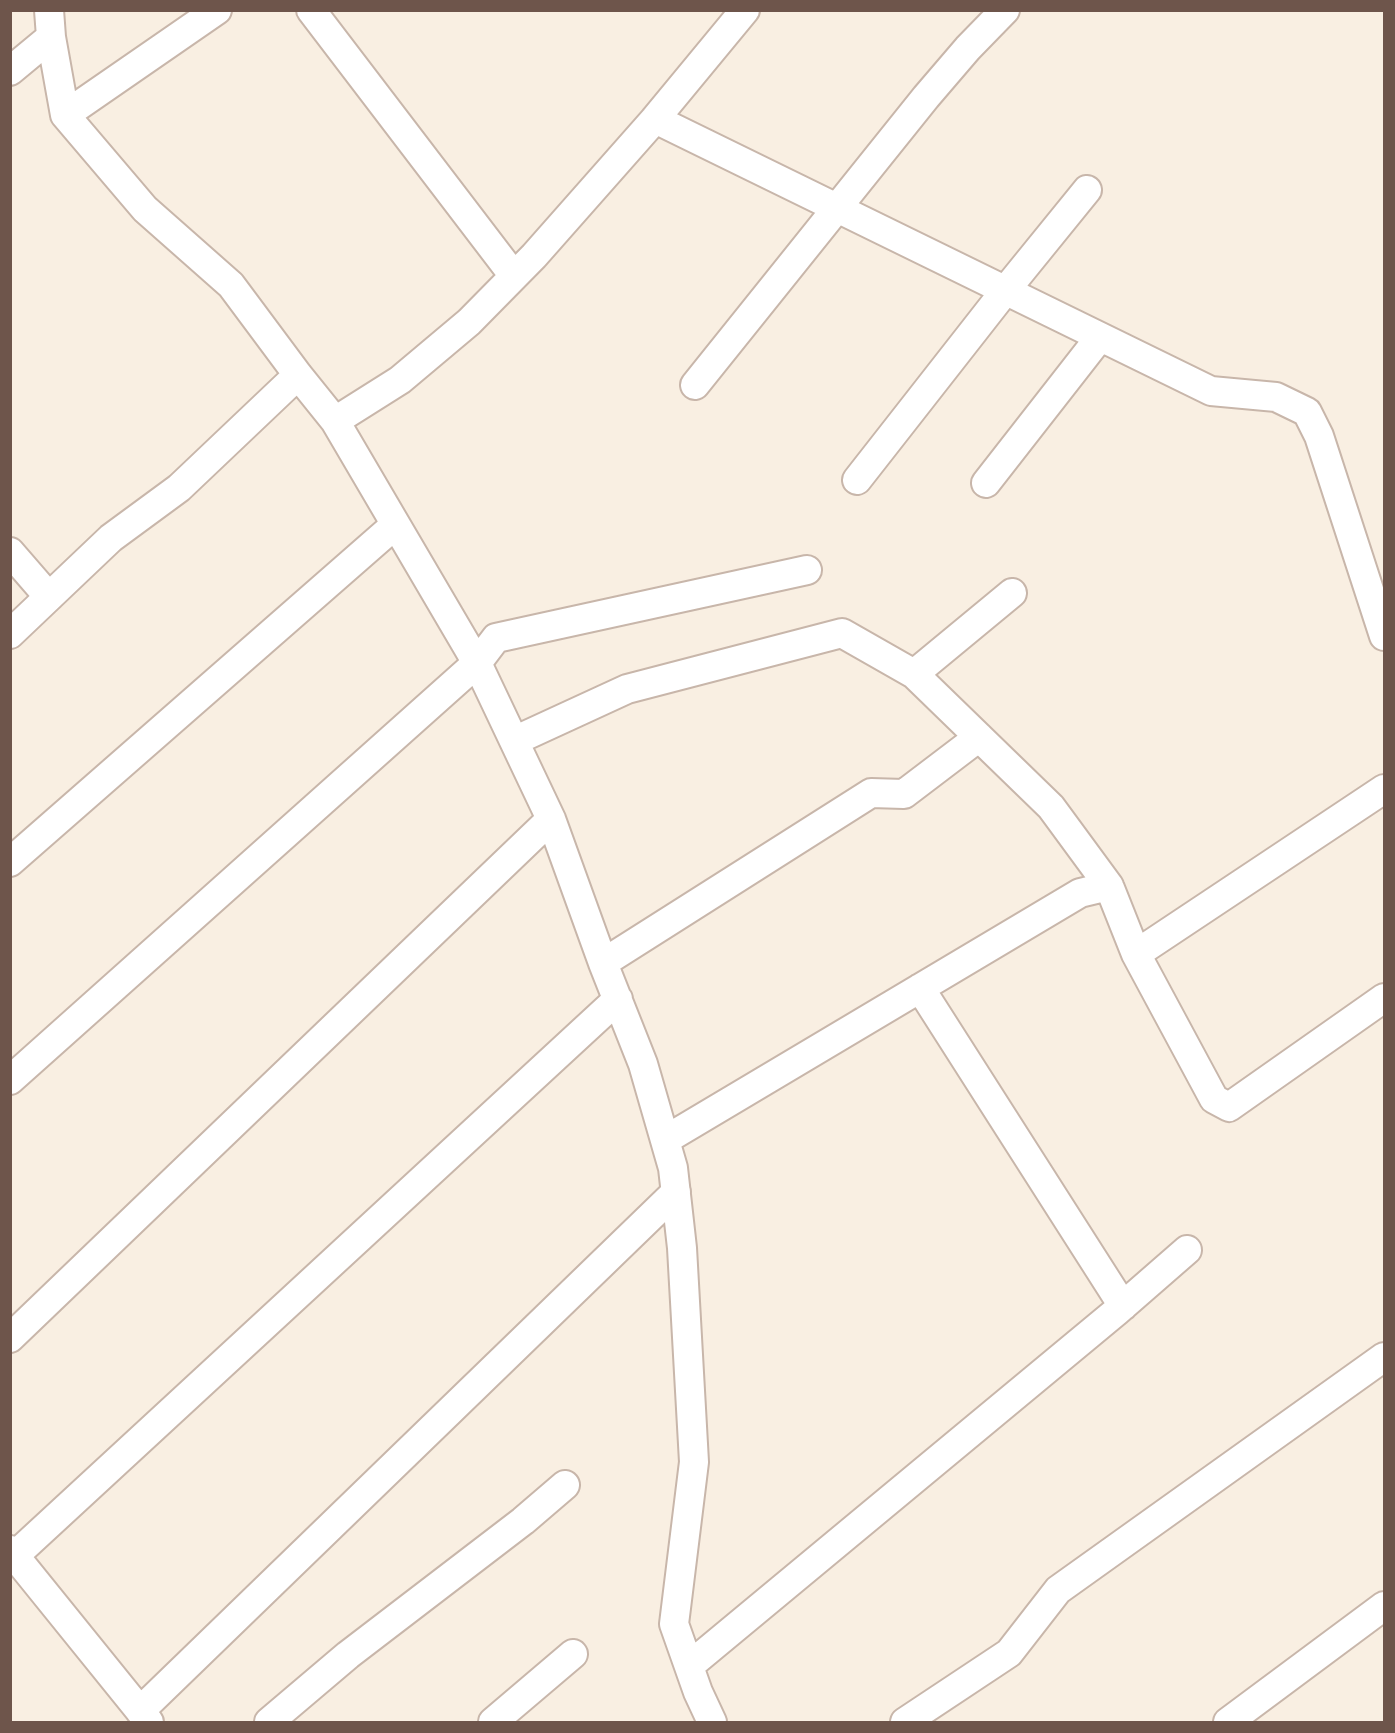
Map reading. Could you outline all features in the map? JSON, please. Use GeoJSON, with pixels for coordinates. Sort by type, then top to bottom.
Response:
{"type":"FeatureCollection","features":[{"type":"Feature","properties":{"kind":"street"},"geometry":{"type":"LineString","coordinates":[[65,116],[217,10]]}},
{"type":"Feature","properties":{"kind":"street"},"geometry":{"type":"LineString","coordinates":[[311,10],[514,276]]}},
{"type":"Feature","properties":{"kind":"street"},"geometry":{"type":"LineString","coordinates":[[335,421],[400,380],[469,322],[534,256],[655,119],[745,10]]}},
{"type":"Feature","properties":{"kind":"street"},"geometry":{"type":"LineString","coordinates":[[695,385],[954,64],[1005,10]]}},
{"type":"Feature","properties":{"kind":"street"},"geometry":{"type":"LineString","coordinates":[[50,24],[65,116],[145,210],[231,285],[335,421],[477,663],[551,819],[603,963],[643,1064],[673,1168],[682,1248],[694,1462],[674,1624],[698,1692],[712,1722]]}},
{"type":"Feature","properties":{"kind":"street"},"geometry":{"type":"LineString","coordinates":[[10,71],[50,24]]}},
{"type":"Feature","properties":{"kind":"street"},"geometry":{"type":"LineString","coordinates":[[655,119],[1211,391],[1276,397],[1307,412],[1319,436],[1384,636]]}},
{"type":"Feature","properties":{"kind":"street"},"geometry":{"type":"LineString","coordinates":[[857,480],[1087,190]]}},
{"type":"Feature","properties":{"kind":"street"},"geometry":{"type":"LineString","coordinates":[[986,483],[1100,337]]}},
{"type":"Feature","properties":{"kind":"street"},"geometry":{"type":"LineString","coordinates":[[10,634],[111,538],[178,488],[298,375]]}},
{"type":"Feature","properties":{"kind":"street"},"geometry":{"type":"LineString","coordinates":[[10,862],[395,525]]}},
{"type":"Feature","properties":{"kind":"street"},"geometry":{"type":"LineString","coordinates":[[10,552],[49,597]]}},
{"type":"Feature","properties":{"kind":"street"},"geometry":{"type":"LineString","coordinates":[[10,1080],[477,663],[496,638],[807,570]]}},
{"type":"Feature","properties":{"kind":"street"},"geometry":{"type":"LineString","coordinates":[[914,674],[1012,593]]}},
{"type":"Feature","properties":{"kind":"street"},"geometry":{"type":"LineString","coordinates":[[514,741],[627,689],[842,633],[914,674],[1051,807],[1109,886],[1136,954],[1214,1099],[1229,1107],[1384,998]]}},
{"type":"Feature","properties":{"kind":"street"},"geometry":{"type":"LineString","coordinates":[[603,963],[871,792],[904,794],[979,737]]}},
{"type":"Feature","properties":{"kind":"street"},"geometry":{"type":"LineString","coordinates":[[1136,954],[1384,789]]}},
{"type":"Feature","properties":{"kind":"street"},"geometry":{"type":"LineString","coordinates":[[10,1338],[551,819]]}},
{"type":"Feature","properties":{"kind":"street"},"geometry":{"type":"LineString","coordinates":[[665,1140],[1080,893],[1109,886]]}},
{"type":"Feature","properties":{"kind":"street"},"geometry":{"type":"LineString","coordinates":[[920,988],[1123,1306]]}},
{"type":"Feature","properties":{"kind":"street"},"geometry":{"type":"LineString","coordinates":[[618,999],[12,1555],[144,1717],[676,1192]]}},
{"type":"Feature","properties":{"kind":"street"},"geometry":{"type":"LineString","coordinates":[[689,1666],[1123,1306],[1187,1250]]}},
{"type":"Feature","properties":{"kind":"street"},"geometry":{"type":"LineString","coordinates":[[905,1722],[1010,1653],[1058,1590],[1384,1357]]}},
{"type":"Feature","properties":{"kind":"street"},"geometry":{"type":"LineString","coordinates":[[269,1722],[348,1655],[523,1521],[565,1485]]}},
{"type":"Feature","properties":{"kind":"street"},"geometry":{"type":"LineString","coordinates":[[1228,1722],[1384,1606]]}},
{"type":"Feature","properties":{"kind":"street"},"geometry":{"type":"LineString","coordinates":[[493,1722],[573,1654]]}}]}
